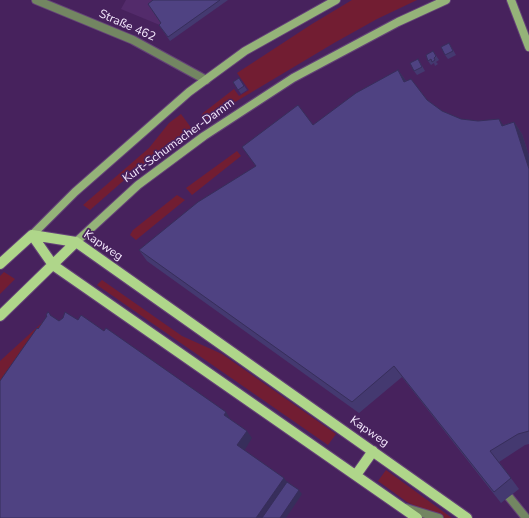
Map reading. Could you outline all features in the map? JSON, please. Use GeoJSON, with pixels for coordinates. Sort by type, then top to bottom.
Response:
{"type":"FeatureCollection","features":[{"type":"Feature","properties":{"kind":"main road","name":"Kurt-Schumacher-Damm"},"geometry":{"type":"LineString","coordinates":[[0,264],[117,154],[189,92],[245,51],[336,0]]}},
{"type":"Feature","properties":{"kind":"main road","name":"Kurt-Schumacher-Damm"},"geometry":{"type":"LineString","coordinates":[[0,316],[76,242],[138,185],[204,136],[293,78],[398,22],[446,0]]}},
{"type":"Feature","properties":{"kind":"main road"},"geometry":{"type":"LineString","coordinates":[[511,0],[529,47]]}},
{"type":"Feature","properties":{"kind":"main road"},"geometry":{"type":"LineString","coordinates":[[32,235],[53,265],[418,518]]}},
{"type":"Feature","properties":{"kind":"main road","name":"Kapweg"},"geometry":{"type":"LineString","coordinates":[[32,235],[76,242],[467,518]]}},
{"type":"Feature","properties":{"kind":"main road"},"geometry":{"type":"LineString","coordinates":[[356,475],[374,452]]}},
{"type":"Feature","properties":{"kind":"street","name":"Straße 462"},"geometry":{"type":"LineString","coordinates":[[36,0],[133,40],[206,80]]}},
{"type":"Feature","properties":{"kind":"street"},"geometry":{"type":"LineString","coordinates":[[509,496],[526,518]]}},
{"type":"Feature","properties":{"kind":"street"},"geometry":{"type":"LineString","coordinates":[[401,506],[439,518]]}},
{"type":"Feature","properties":{"kind":"shaded area"},"geometry":{"type":"Polygon","coordinates":[[[126,0],[216,0],[167,28],[121,9],[126,0]]]}},
{"type":"Feature","properties":{"kind":"shaded area"},"geometry":{"type":"Polygon","coordinates":[[[352,0],[417,0],[377,19],[334,43],[205,120],[201,116],[234,89],[239,96],[249,90],[237,73],[352,0]]]}},
{"type":"Feature","properties":{"kind":"shaded area"},"geometry":{"type":"Polygon","coordinates":[[[181,114],[192,129],[138,168],[90,210],[83,205],[149,148],[169,123],[181,114]]]}},
{"type":"Feature","properties":{"kind":"shaded area"},"geometry":{"type":"Polygon","coordinates":[[[237,151],[241,156],[192,195],[186,188],[237,151]]]}},
{"type":"Feature","properties":{"kind":"shaded area"},"geometry":{"type":"Polygon","coordinates":[[[177,195],[185,200],[136,240],[130,235],[133,230],[177,195]]]}},
{"type":"Feature","properties":{"kind":"shaded area"},"geometry":{"type":"Polygon","coordinates":[[[4,272],[15,279],[0,294],[0,276],[4,272]]]}},
{"type":"Feature","properties":{"kind":"shaded area"},"geometry":{"type":"Polygon","coordinates":[[[102,280],[182,336],[222,354],[336,434],[328,445],[97,285],[102,280]]]}},
{"type":"Feature","properties":{"kind":"shaded area"},"geometry":{"type":"Polygon","coordinates":[[[45,320],[0,396],[0,361],[45,320]]]}},
{"type":"Feature","properties":{"kind":"shaded area"},"geometry":{"type":"Polygon","coordinates":[[[386,470],[452,518],[443,518],[407,502],[378,481],[386,470]]]}},
{"type":"Feature","properties":{"kind":"building"},"geometry":{"type":"Polygon","coordinates":[[[153,0],[220,0],[168,37],[159,25],[161,23],[148,4],[153,0]]]}},
{"type":"Feature","properties":{"kind":"building"},"geometry":{"type":"Polygon","coordinates":[[[449,43],[453,51],[445,55],[441,47],[449,43]]]}},
{"type":"Feature","properties":{"kind":"building"},"geometry":{"type":"Polygon","coordinates":[[[433,51],[436,56],[434,58],[435,60],[432,62],[431,59],[428,61],[426,55],[433,51]]]}},
{"type":"Feature","properties":{"kind":"building"},"geometry":{"type":"Polygon","coordinates":[[[418,59],[422,67],[414,71],[410,63],[418,59]]]}},
{"type":"Feature","properties":{"kind":"building"},"geometry":{"type":"Polygon","coordinates":[[[398,70],[404,82],[411,79],[427,100],[442,111],[461,119],[478,121],[499,119],[502,126],[514,122],[529,169],[529,431],[518,434],[490,451],[511,478],[494,492],[394,366],[352,402],[139,250],[198,202],[256,166],[242,147],[298,105],[313,125],[356,93],[398,70]]]}},
{"type":"Feature","properties":{"kind":"building"},"geometry":{"type":"Polygon","coordinates":[[[239,78],[244,86],[238,90],[233,82],[239,78]]]}},
{"type":"Feature","properties":{"kind":"building"},"geometry":{"type":"Polygon","coordinates":[[[48,312],[59,321],[63,318],[65,312],[78,320],[81,315],[104,331],[106,328],[226,412],[224,415],[247,431],[237,445],[284,478],[256,518],[0,518],[0,381],[37,328],[38,329],[48,312]]]}},
{"type":"Feature","properties":{"kind":"building"},"geometry":{"type":"Polygon","coordinates":[[[287,482],[299,490],[280,518],[262,518],[287,482]]]}}]}
